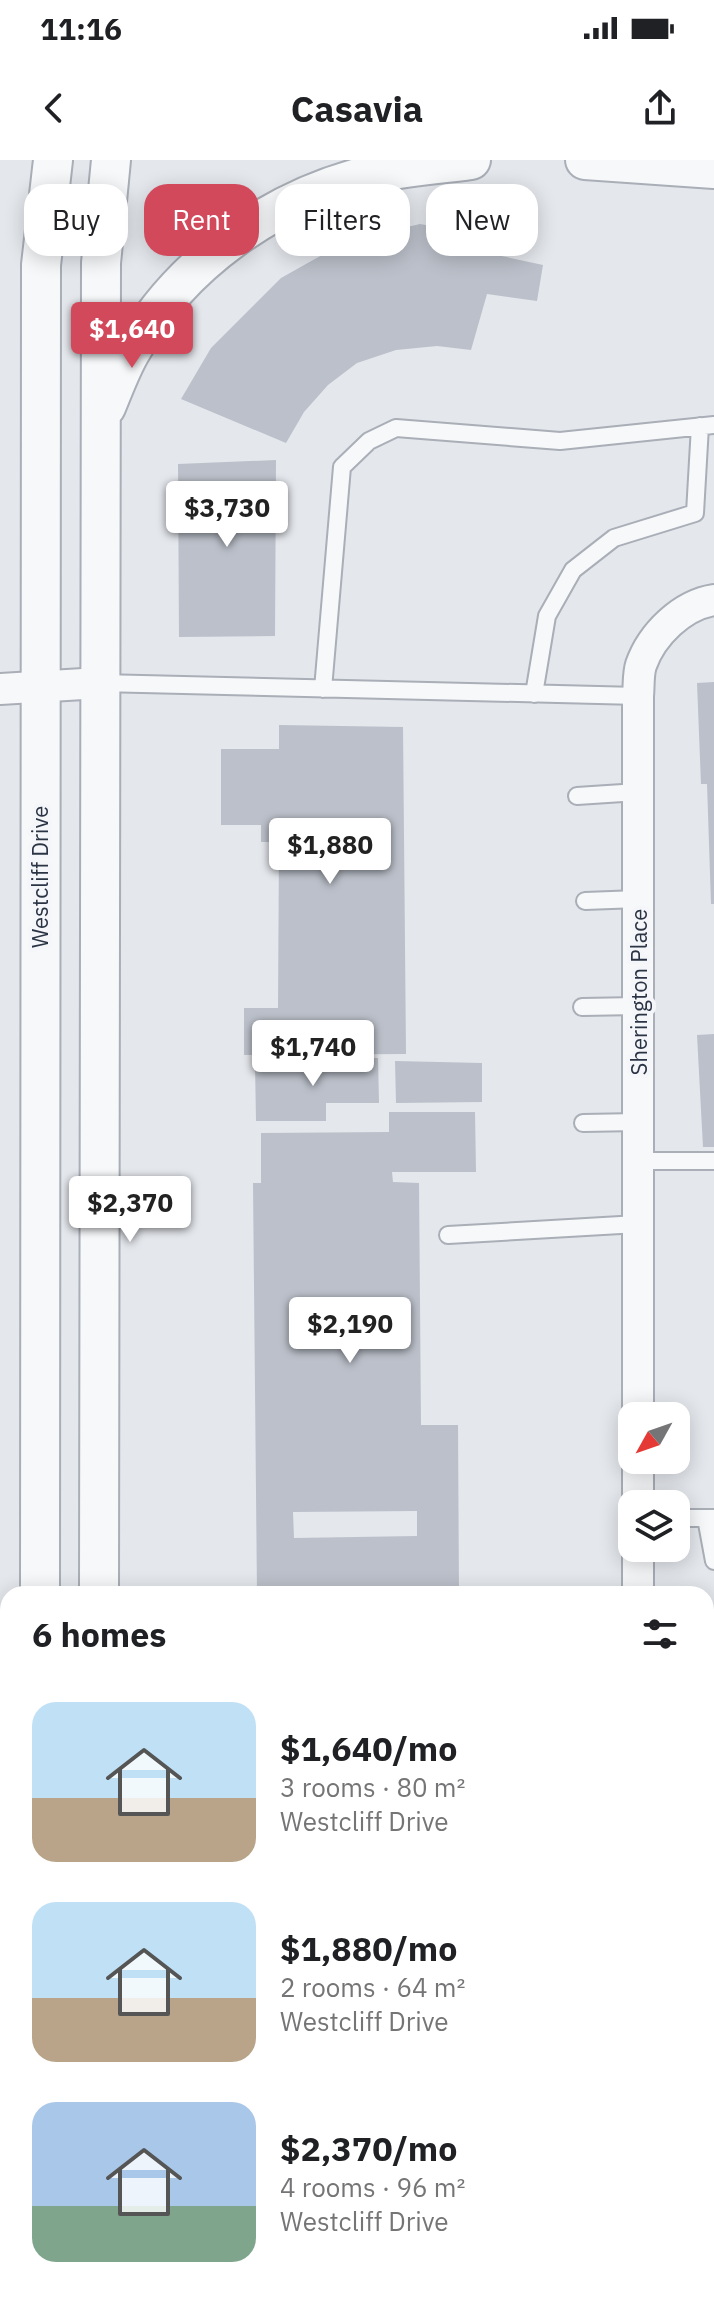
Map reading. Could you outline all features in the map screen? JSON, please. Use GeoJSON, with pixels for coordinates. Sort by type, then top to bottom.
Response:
{"type":"FeatureCollection","features":[{"type":"Feature","properties":{"kind":"street","name":"Westcliff Drive"},"geometry":{"type":"LineString","coordinates":[[40,1586],[41,265],[53,160]]}},
{"type":"Feature","properties":{"kind":"street"},"geometry":{"type":"LineString","coordinates":[[99,1586],[101,263],[111,160]]}},
{"type":"Feature","properties":{"kind":"street"},"geometry":{"type":"LineString","coordinates":[[101,420],[130,352],[167,298],[211,254],[261,220],[312,192],[371,174],[471,160]]}},
{"type":"Feature","properties":{"kind":"street"},"geometry":{"type":"LineString","coordinates":[[585,160],[714,169]]}},
{"type":"Feature","properties":{"kind":"street","name":"Sherington Place"},"geometry":{"type":"LineString","coordinates":[[638,1402],[638,696],[641,666],[655,639],[679,614],[712,600]]}},
{"type":"Feature","properties":{"kind":"street"},"geometry":{"type":"LineString","coordinates":[[0,689],[100,683]]}},
{"type":"Feature","properties":{"kind":"street"},"geometry":{"type":"LineString","coordinates":[[638,1562],[638,1586]]}},
{"type":"Feature","properties":{"kind":"lane"},"geometry":{"type":"LineString","coordinates":[[323,689],[342,467],[369,441],[396,428],[560,441],[707,426],[695,513],[614,538],[573,570],[547,616],[534,694]]}},
{"type":"Feature","properties":{"kind":"lane"},"geometry":{"type":"LineString","coordinates":[[100,683],[638,696]]}},
{"type":"Feature","properties":{"kind":"lane"},"geometry":{"type":"LineString","coordinates":[[577,796],[638,792]]}},
{"type":"Feature","properties":{"kind":"lane"},"geometry":{"type":"LineString","coordinates":[[585,901],[638,899]]}},
{"type":"Feature","properties":{"kind":"lane"},"geometry":{"type":"LineString","coordinates":[[582,1007],[638,1006]]}},
{"type":"Feature","properties":{"kind":"lane"},"geometry":{"type":"LineString","coordinates":[[583,1123],[638,1122]]}},
{"type":"Feature","properties":{"kind":"lane"},"geometry":{"type":"LineString","coordinates":[[638,1161],[714,1161]]}},
{"type":"Feature","properties":{"kind":"lane"},"geometry":{"type":"LineString","coordinates":[[448,1235],[638,1224]]}},
{"type":"Feature","properties":{"kind":"lane"},"geometry":{"type":"LineString","coordinates":[[710,1518],[714,1561]]}},
{"type":"Feature","properties":{"kind":"building"},"geometry":{"type":"Polygon","coordinates":[[[426,225],[426,256],[502,256],[543,265],[537,301],[487,294],[471,350],[437,346],[396,350],[357,363],[328,385],[304,412],[286,443],[181,399],[211,348],[281,278],[320,256],[410,256],[410,226],[426,225]]]}},
{"type":"Feature","properties":{"kind":"building"},"geometry":{"type":"Polygon","coordinates":[[[276,460],[275,636],[179,637],[178,464],[276,460]]]}},
{"type":"Feature","properties":{"kind":"building"},"geometry":{"type":"Polygon","coordinates":[[[714,682],[714,904],[711,904],[707,784],[701,784],[697,683],[714,682]]]}},
{"type":"Feature","properties":{"kind":"building"},"geometry":{"type":"Polygon","coordinates":[[[279,725],[403,727],[406,1054],[244,1055],[244,1008],[278,1008],[279,842],[261,842],[261,825],[221,825],[221,749],[279,749],[279,725]]]}},
{"type":"Feature","properties":{"kind":"building"},"geometry":{"type":"Polygon","coordinates":[[[714,1034],[714,1147],[703,1147],[697,1035],[714,1034]]]}},
{"type":"Feature","properties":{"kind":"building"},"geometry":{"type":"Polygon","coordinates":[[[325,1058],[378,1058],[379,1103],[326,1103],[326,1121],[256,1121],[255,1064],[325,1063],[325,1058]]]}},
{"type":"Feature","properties":{"kind":"building"},"geometry":{"type":"Polygon","coordinates":[[[395,1061],[482,1063],[482,1102],[396,1103],[395,1061]]]}},
{"type":"Feature","properties":{"kind":"building"},"geometry":{"type":"Polygon","coordinates":[[[389,1112],[475,1112],[476,1172],[392,1172],[393,1182],[419,1183],[421,1425],[458,1425],[459,1586],[257,1586],[253,1183],[261,1183],[261,1133],[389,1132],[389,1112]],[[368,1319],[368,1335],[403,1335],[402,1319],[368,1319]],[[417,1511],[293,1512],[294,1538],[417,1536],[417,1511]]]}}]}
